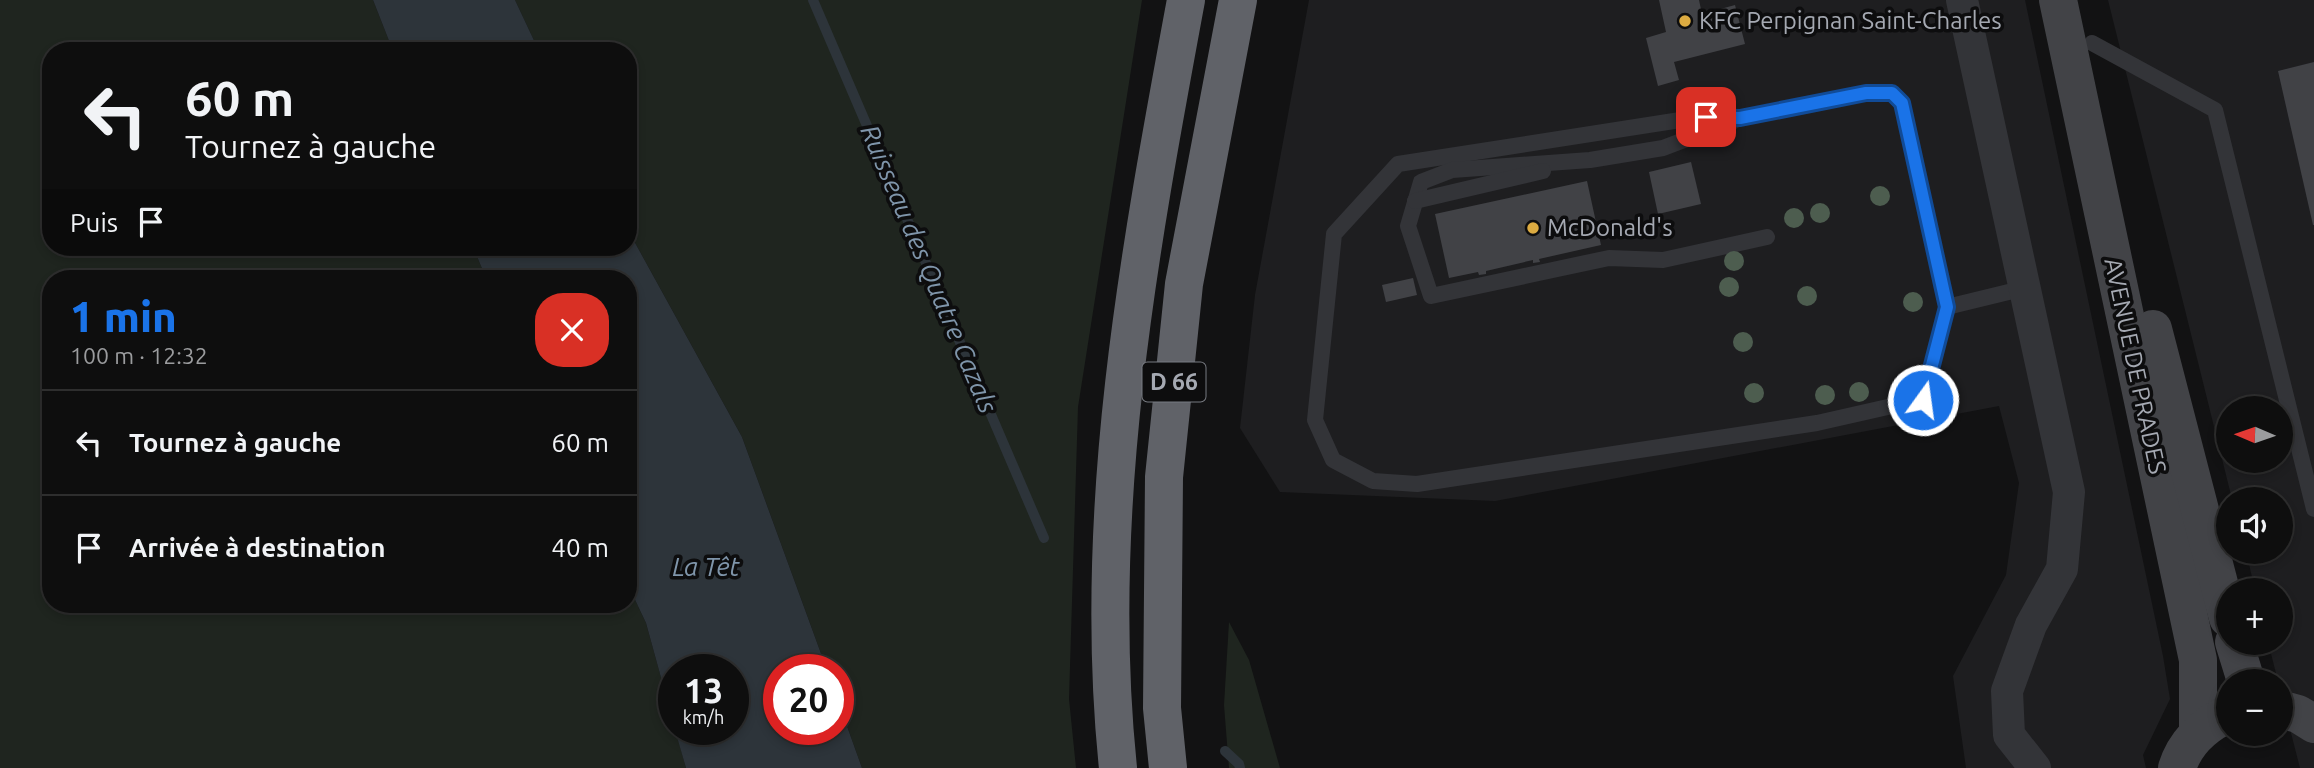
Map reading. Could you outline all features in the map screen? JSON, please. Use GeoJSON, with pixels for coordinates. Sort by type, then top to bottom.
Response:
{"type":"FeatureCollection","features":[{"type":"Feature","properties":{"kind":"highway","name":"D 66"},"geometry":{"type":"LineString","coordinates":[[1118,768],[1110,697],[1110,554],[1119,411],[1146,224],[1186,0]]}},
{"type":"Feature","properties":{"kind":"highway","name":"D 66"},"geometry":{"type":"LineString","coordinates":[[1168,768],[1162,708],[1164,477],[1184,284],[1238,0]]}},
{"type":"Feature","properties":{"kind":"main road","name":"AVENUE DE PRADES"},"geometry":{"type":"LineString","coordinates":[[2058,0],[2213,723]]}},
{"type":"Feature","properties":{"kind":"main road","name":"AVENUE DE PRADES"},"geometry":{"type":"LineString","coordinates":[[2082,0],[2156,341],[2218,578]]}},
{"type":"Feature","properties":{"kind":"main road"},"geometry":{"type":"LineString","coordinates":[[2177,768],[2181,756],[2213,723]]}},
{"type":"Feature","properties":{"kind":"street"},"geometry":{"type":"LineString","coordinates":[[1962,0],[2069,492],[2062,569],[2031,625],[2007,691],[2009,735],[2035,768]]}},
{"type":"Feature","properties":{"kind":"lane"},"geometry":{"type":"LineString","coordinates":[[2092,43],[2215,110],[2314,509]]}},
{"type":"Feature","properties":{"kind":"lane"},"geometry":{"type":"LineString","coordinates":[[1415,201],[1590,160],[1663,148],[1740,118],[1866,93],[1892,93],[1902,103],[1947,307],[1923,400],[1817,423],[1417,484],[1373,481],[1333,460],[1315,420],[1334,234],[1398,164],[1706,117],[1740,118]]}},
{"type":"Feature","properties":{"kind":"lane"},"geometry":{"type":"LineString","coordinates":[[1590,160],[1452,170],[1421,182],[1408,226],[1431,296],[1609,258],[1663,260],[1767,237]]}},
{"type":"Feature","properties":{"kind":"lane"},"geometry":{"type":"LineString","coordinates":[[1947,307],[2025,288]]}},
{"type":"Feature","properties":{"kind":"shaded area"},"geometry":{"type":"Polygon","coordinates":[[[0,0],[373,0],[389,42],[42,42],[42,256],[477,256],[483,270],[42,270],[42,613],[637,613],[637,604],[646,623],[658,666],[658,745],[680,745],[686,768],[0,768],[0,0]]]}},
{"type":"Feature","properties":{"kind":"shaded area"},"geometry":{"type":"Polygon","coordinates":[[[515,0],[1142,0],[1078,407],[1069,699],[1076,768],[862,768],[854,745],[854,654],[821,654],[742,437],[637,246],[637,42],[535,42],[515,0]]]}},
{"type":"Feature","properties":{"kind":"shaded area"},"geometry":{"type":"Polygon","coordinates":[[[1309,0],[2025,0],[2170,699],[2143,755],[2146,768],[1966,768],[1953,676],[2006,575],[2019,483],[1999,406],[1495,501],[1280,492],[1240,428],[1255,295],[1309,0]]]}},
{"type":"Feature","properties":{"kind":"shaded area"},"geometry":{"type":"Polygon","coordinates":[[[2108,0],[2314,0],[2314,768],[2300,768],[2293,741],[2293,669],[2275,669],[2271,655],[2293,655],[2293,578],[2252,578],[2249,564],[2293,564],[2293,487],[2229,487],[2226,473],[2293,473],[2293,396],[2216,396],[2216,435],[2108,0]]]}},
{"type":"Feature","properties":{"kind":"shaded area"},"geometry":{"type":"Polygon","coordinates":[[[1229,622],[1249,660],[1280,768],[1229,768],[1224,705],[1229,622]]]}},
{"type":"Feature","properties":{"kind":"water"},"geometry":{"type":"Polygon","coordinates":[[[373,0],[515,0],[535,42],[389,42],[373,0]]]}},
{"type":"Feature","properties":{"kind":"water","name":"La Têt"},"geometry":{"type":"Polygon","coordinates":[[[637,246],[742,437],[821,654],[763,654],[763,745],[854,745],[862,768],[686,768],[679,745],[749,745],[749,654],[658,654],[658,667],[646,623],[637,604],[637,270],[483,270],[477,256],[637,256],[637,246]]]}},
{"type":"Feature","properties":{"kind":"building"},"geometry":{"type":"Polygon","coordinates":[[[1659,0],[1699,0],[1702,14],[1735,5],[1745,44],[1674,62],[1679,80],[1658,86],[1646,38],[1666,32],[1659,0]]]}},
{"type":"Feature","properties":{"kind":"building"},"geometry":{"type":"Polygon","coordinates":[[[2314,62],[2314,225],[2313,225],[2278,71],[2314,62]]]}},
{"type":"Feature","properties":{"kind":"building"},"geometry":{"type":"Polygon","coordinates":[[[1691,162],[1701,204],[1658,214],[1649,172],[1691,162]]]}},
{"type":"Feature","properties":{"kind":"building"},"geometry":{"type":"Polygon","coordinates":[[[1587,181],[1601,245],[1539,259],[1540,262],[1533,263],[1533,260],[1486,271],[1486,274],[1479,275],[1478,272],[1449,278],[1435,214],[1587,181]]]}},
{"type":"Feature","properties":{"kind":"building"},"geometry":{"type":"Polygon","coordinates":[[[1413,278],[1417,295],[1386,302],[1382,285],[1413,278]]]}},
{"type":"Feature","properties":{"kind":"waterway","name":"Ruisseau des Quatre Cazals"},"geometry":{"type":"LineString","coordinates":[[813,0],[1044,538]]}},
{"type":"Feature","properties":{"kind":"waterway","name":"Ruisseau des Quatre Cazals"},"geometry":{"type":"LineString","coordinates":[[1225,751],[1240,768]]}},
{"type":"Feature","properties":{"kind":"place","name":"KFC Perpignan Saint-Charles"},"geometry":{"type":"Point","coordinates":[1685,21]}},
{"type":"Feature","properties":{"kind":"place","name":"McDonald's"},"geometry":{"type":"Point","coordinates":[1533,228]}},
{"type":"Feature","properties":{"kind":"route"},"geometry":{"type":"LineString","coordinates":[[1706,117],[1740,118],[1866,93],[1892,93],[1902,103],[1947,307],[1923,400]]}}]}
